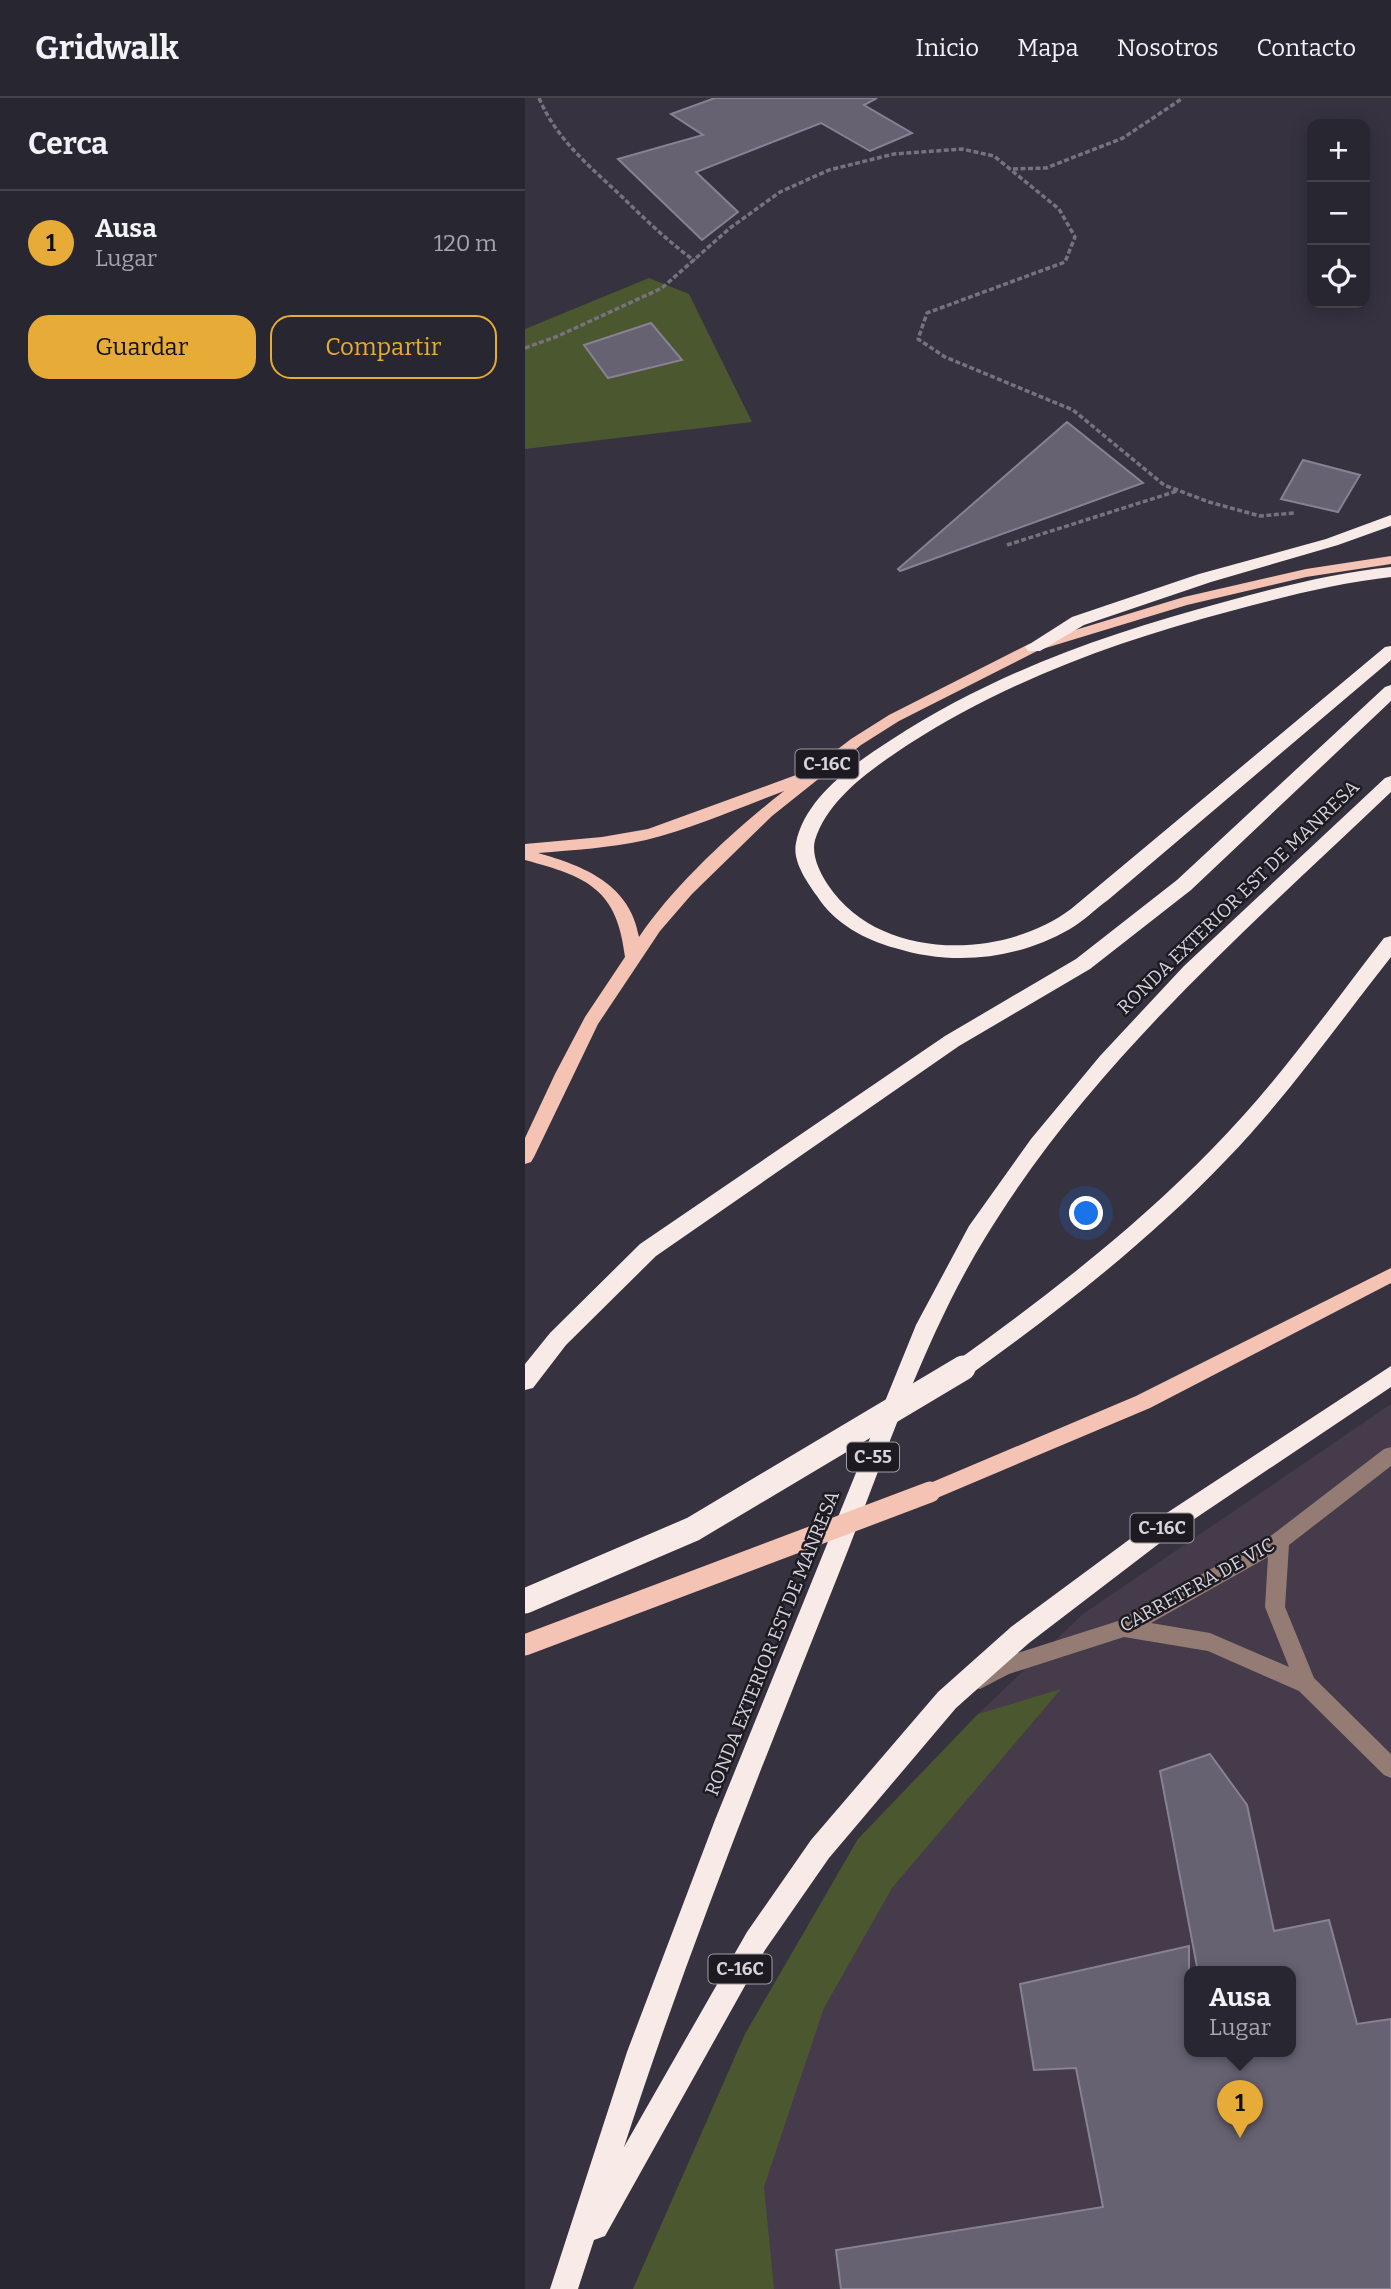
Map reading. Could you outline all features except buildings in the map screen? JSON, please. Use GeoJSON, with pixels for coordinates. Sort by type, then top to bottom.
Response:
{"type":"FeatureCollection","features":[{"type":"Feature","properties":{"kind":"highway"},"geometry":{"type":"LineString","coordinates":[[1034,648],[1078,621],[1205,578],[1332,542],[1391,520]]}},
{"type":"Feature","properties":{"kind":"highway"},"geometry":{"type":"LineString","coordinates":[[1391,572],[1300,588],[1196,614],[1085,649],[986,693],[885,751],[827,800],[809,828],[805,844],[808,867],[835,908],[854,923],[881,936],[912,946],[954,951],[990,950],[1030,937],[1063,924],[1101,895],[1391,651]]}},
{"type":"Feature","properties":{"kind":"highway"},"geometry":{"type":"LineString","coordinates":[[525,1381],[558,1339],[648,1250],[952,1041],[1083,964],[1184,885],[1391,691]]}},
{"type":"Feature","properties":{"kind":"highway","name":"RONDA EXTERIOR EST DE MANRESA"},"geometry":{"type":"LineString","coordinates":[[569,2277],[641,2052],[728,1820],[927,1325],[977,1232],[1038,1145],[1107,1061],[1191,971],[1391,782]]}},
{"type":"Feature","properties":{"kind":"highway"},"geometry":{"type":"LineString","coordinates":[[525,1601],[693,1529],[963,1368],[1041,1312],[1125,1243],[1221,1153],[1293,1068],[1391,943]]}},
{"type":"Feature","properties":{"kind":"highway","name":"C-16C"},"geometry":{"type":"LineString","coordinates":[[569,2277],[756,1941],[820,1849],[947,1700],[1020,1634],[1161,1529],[1391,1375]]}},
{"type":"Feature","properties":{"kind":"main road","name":"C-16C"},"geometry":{"type":"LineString","coordinates":[[525,1157],[591,1021],[633,957],[687,890],[767,812],[856,742],[894,718],[1034,648],[1196,598],[1306,573],[1391,560]]}},
{"type":"Feature","properties":{"kind":"main road"},"geometry":{"type":"LineString","coordinates":[[525,849],[596,843],[647,834],[695,820],[814,775]]}},
{"type":"Feature","properties":{"kind":"main road"},"geometry":{"type":"LineString","coordinates":[[525,855],[593,877],[615,899],[628,923],[633,957]]}},
{"type":"Feature","properties":{"kind":"main road"},"geometry":{"type":"LineString","coordinates":[[525,1645],[930,1492],[1143,1402],[1391,1276]]}},
{"type":"Feature","properties":{"kind":"street","name":"CARRETERA DE VIC"},"geometry":{"type":"LineString","coordinates":[[947,1700],[1003,1667],[1124,1628],[1279,1541],[1391,1455]]}},
{"type":"Feature","properties":{"kind":"street"},"geometry":{"type":"LineString","coordinates":[[1279,1541],[1275,1607],[1306,1684]]}},
{"type":"Feature","properties":{"kind":"street"},"geometry":{"type":"LineString","coordinates":[[1124,1628],[1210,1642],[1306,1684],[1391,1768]]}},
{"type":"Feature","properties":{"kind":"path"},"geometry":{"type":"LineString","coordinates":[[539,98],[545,116],[571,148],[672,244],[695,261]]}},
{"type":"Feature","properties":{"kind":"path"},"geometry":{"type":"LineString","coordinates":[[1012,169],[1046,168],[1123,138],[1183,98]]}},
{"type":"Feature","properties":{"kind":"path"},"geometry":{"type":"LineString","coordinates":[[525,348],[558,336],[662,288],[730,228],[780,191],[829,170],[894,154],[962,149],[994,156],[1012,169],[1059,209],[1075,237],[1065,262],[927,313],[918,339],[945,357],[1073,410],[1164,485],[1260,516],[1293,513]]}},
{"type":"Feature","properties":{"kind":"path"},"geometry":{"type":"LineString","coordinates":[[1007,545],[1178,491]]}},
{"type":"Feature","properties":{"kind":"shaded area"},"geometry":{"type":"Polygon","coordinates":[[[1391,1404],[1391,2289],[633,2289],[745,2034],[858,1839],[978,1714],[1083,1614],[1391,1404]]]}},
{"type":"Feature","properties":{"kind":"green space"},"geometry":{"type":"Polygon","coordinates":[[[649,278],[689,294],[752,422],[525,449],[525,329],[649,278]]]}},
{"type":"Feature","properties":{"kind":"green space"},"geometry":{"type":"Polygon","coordinates":[[[1061,1689],[892,1888],[824,2008],[764,2187],[774,2289],[633,2289],[745,2034],[858,1839],[978,1714],[1061,1689]]]}},
{"type":"Feature","properties":{"kind":"place","name":"Ausa"},"geometry":{"type":"Point","coordinates":[1240,2138]}}]}
